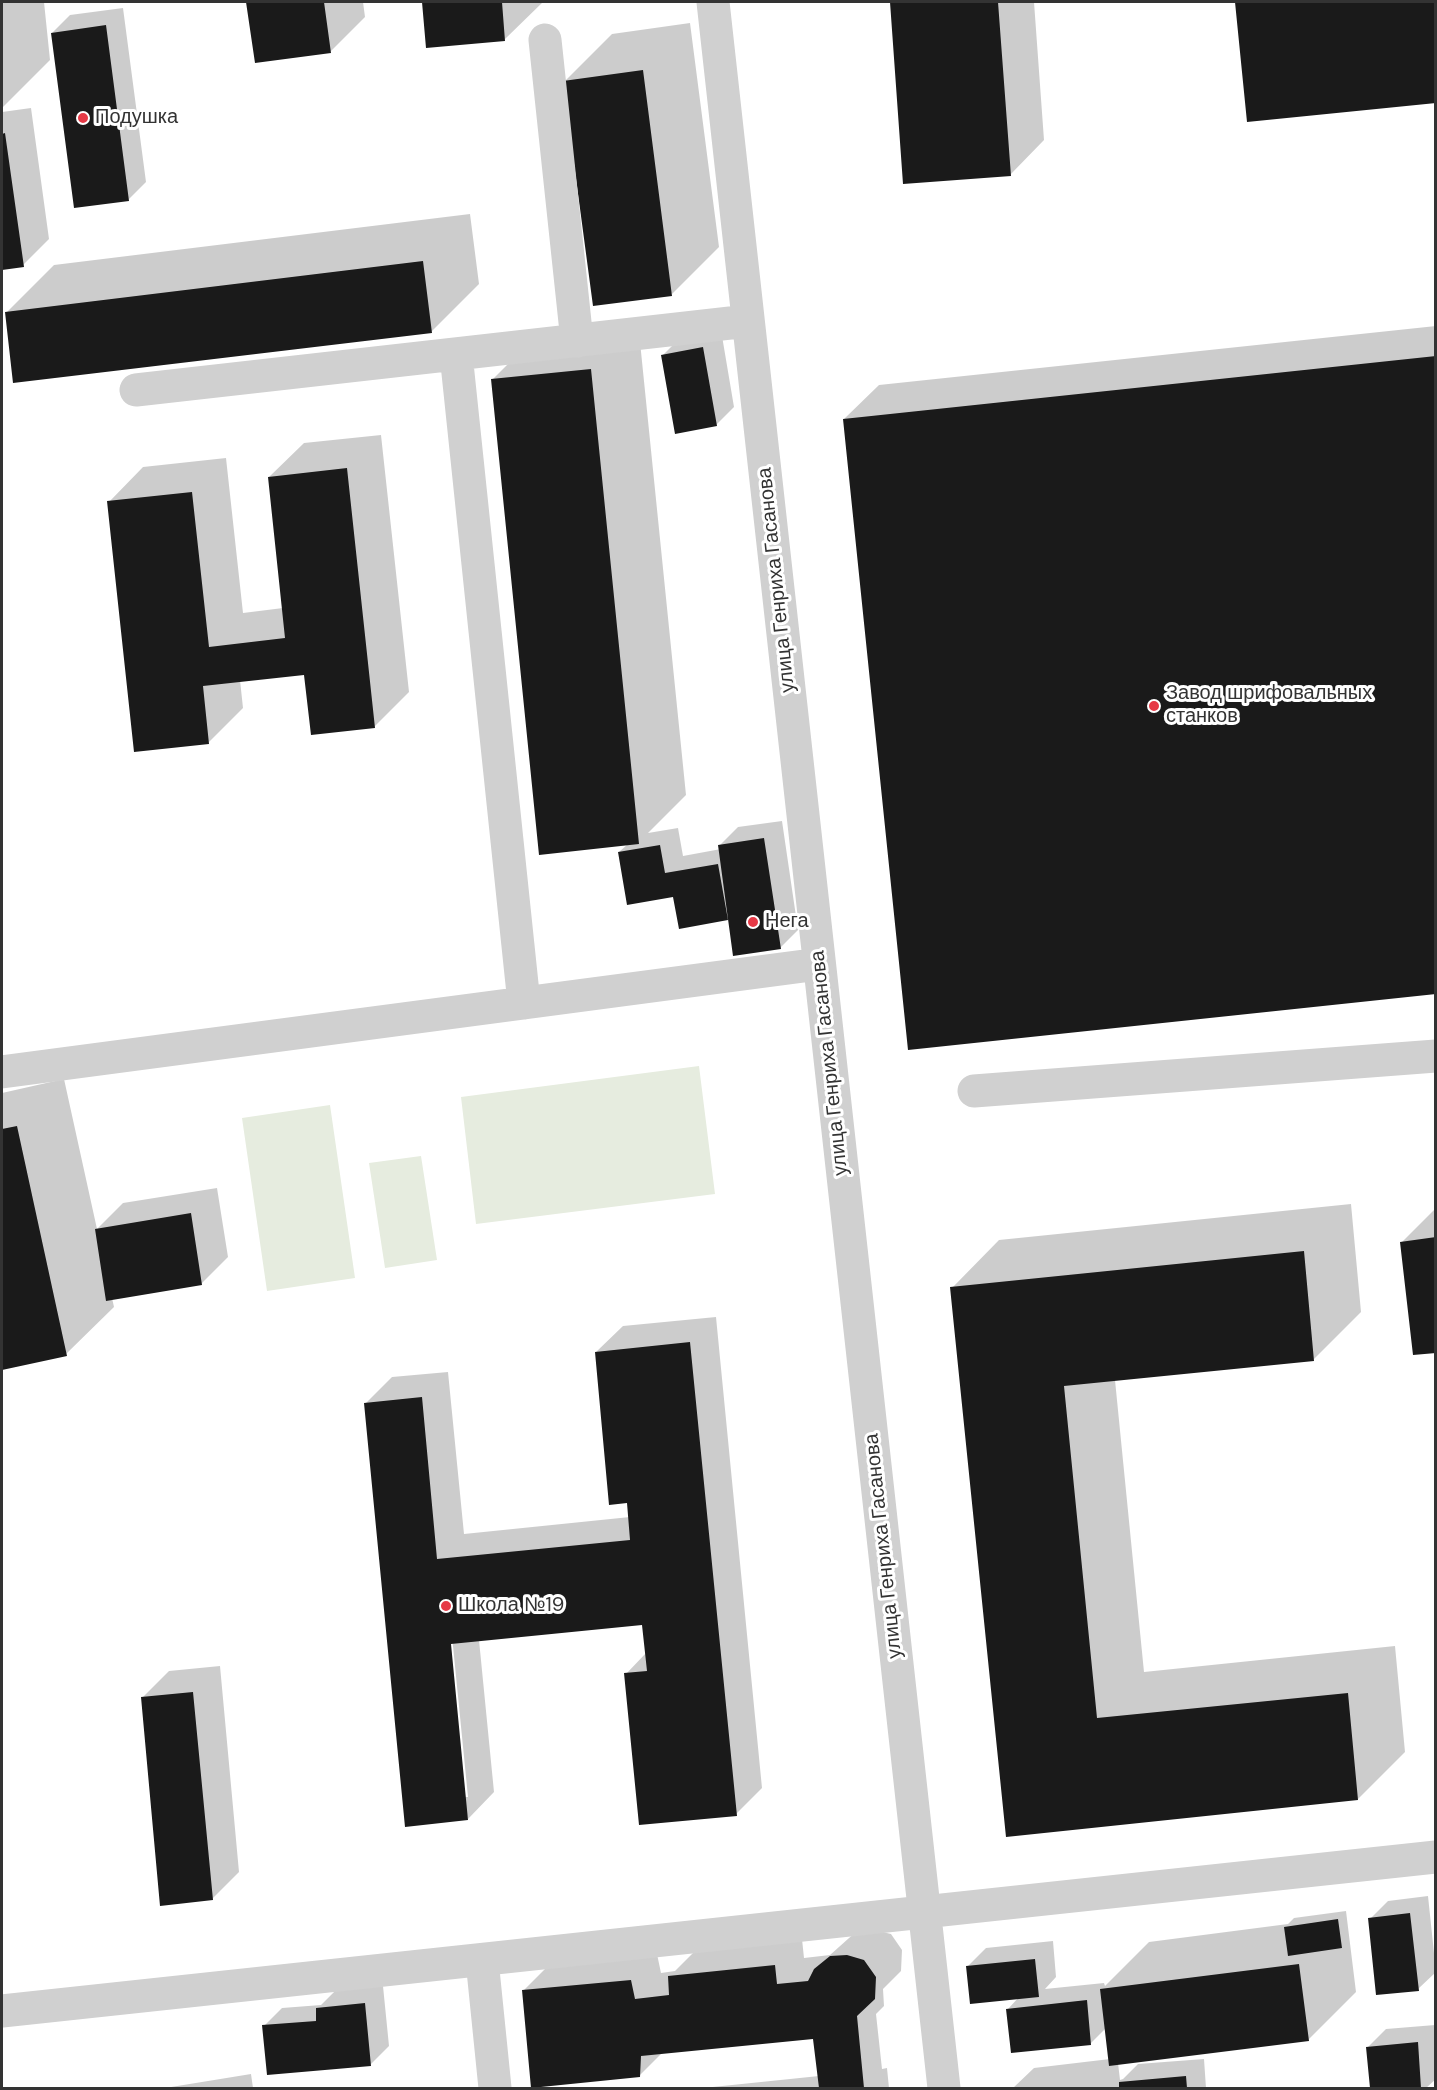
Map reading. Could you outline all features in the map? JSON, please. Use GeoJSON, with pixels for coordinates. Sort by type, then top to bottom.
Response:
{"type":"FeatureCollection","features":[{"type":"Feature","properties":{"kind":"street","name":"улица Генриха Гасанова"},"geometry":{"type":"LineString","coordinates":[[713,2],[944,2088]]}},
{"type":"Feature","properties":{"kind":"street"},"geometry":{"type":"LineString","coordinates":[[545,40],[577,341]]}},
{"type":"Feature","properties":{"kind":"street"},"geometry":{"type":"LineString","coordinates":[[136,390],[748,321]]}},
{"type":"Feature","properties":{"kind":"street"},"geometry":{"type":"LineString","coordinates":[[456,354],[524,1003]]}},
{"type":"Feature","properties":{"kind":"street"},"geometry":{"type":"LineString","coordinates":[[2,1072],[819,964]]}},
{"type":"Feature","properties":{"kind":"street"},"geometry":{"type":"LineString","coordinates":[[974,1091],[1436,1056]]}},
{"type":"Feature","properties":{"kind":"street"},"geometry":{"type":"LineString","coordinates":[[2,2011],[1436,1857]]}},
{"type":"Feature","properties":{"kind":"street"},"geometry":{"type":"LineString","coordinates":[[483,1959],[495,2088]]}},
{"type":"Feature","properties":{"kind":"shaded area"},"geometry":{"type":"Polygon","coordinates":[[[699,1066],[715,1194],[476,1224],[461,1097],[699,1066]]]}},
{"type":"Feature","properties":{"kind":"shaded area"},"geometry":{"type":"Polygon","coordinates":[[[330,1105],[355,1278],[267,1291],[242,1118],[330,1105]]]}},
{"type":"Feature","properties":{"kind":"shaded area"},"geometry":{"type":"Polygon","coordinates":[[[421,1156],[437,1260],[385,1268],[369,1163],[421,1156]]]}},
{"type":"Feature","properties":{"kind":"building"},"geometry":{"type":"Polygon","coordinates":[[[246,2],[324,2],[331,53],[255,63],[246,2]]]}},
{"type":"Feature","properties":{"kind":"building"},"geometry":{"type":"Polygon","coordinates":[[[422,2],[502,2],[505,41],[426,48],[422,2]]]}},
{"type":"Feature","properties":{"kind":"building"},"geometry":{"type":"Polygon","coordinates":[[[890,2],[998,2],[1011,176],[903,184],[890,2]]]}},
{"type":"Feature","properties":{"kind":"building"},"geometry":{"type":"Polygon","coordinates":[[[1235,2],[1436,2],[1436,103],[1247,122],[1235,2]]]}},
{"type":"Feature","properties":{"kind":"building"},"geometry":{"type":"Polygon","coordinates":[[[106,25],[129,201],[74,208],[51,33],[106,25]]]}},
{"type":"Feature","properties":{"kind":"building"},"geometry":{"type":"Polygon","coordinates":[[[643,70],[672,296],[593,306],[563,81],[643,70]]]}},
{"type":"Feature","properties":{"kind":"building"},"geometry":{"type":"Polygon","coordinates":[[[5,133],[24,267],[2,270],[2,134],[5,133]]]}},
{"type":"Feature","properties":{"kind":"building"},"geometry":{"type":"Polygon","coordinates":[[[423,261],[432,333],[13,383],[5,312],[423,261]]]}},
{"type":"Feature","properties":{"kind":"building"},"geometry":{"type":"Polygon","coordinates":[[[703,347],[717,426],[675,434],[661,355],[703,347]]]}},
{"type":"Feature","properties":{"kind":"building","name":"Завод шрифовальных станков"},"geometry":{"type":"Polygon","coordinates":[[[1436,356],[1436,994],[908,1050],[843,419],[1436,356]]]}},
{"type":"Feature","properties":{"kind":"building"},"geometry":{"type":"Polygon","coordinates":[[[591,369],[639,844],[539,855],[491,379],[591,369]]]}},
{"type":"Feature","properties":{"kind":"building"},"geometry":{"type":"Polygon","coordinates":[[[347,468],[375,728],[311,735],[304,675],[203,686],[209,744],[134,752],[107,501],[192,492],[209,647],[285,638],[268,477],[347,468]]]}},
{"type":"Feature","properties":{"kind":"building"},"geometry":{"type":"Polygon","coordinates":[[[764,838],[781,949],[733,956],[718,845],[764,838]]]}},
{"type":"Feature","properties":{"kind":"building"},"geometry":{"type":"Polygon","coordinates":[[[660,845],[665,873],[718,864],[728,920],[679,929],[673,897],[627,905],[618,852],[660,845]]]}},
{"type":"Feature","properties":{"kind":"building"},"geometry":{"type":"Polygon","coordinates":[[[17,1126],[67,1356],[2,1370],[2,1129],[17,1126]]]}},
{"type":"Feature","properties":{"kind":"building"},"geometry":{"type":"Polygon","coordinates":[[[191,1213],[202,1285],[106,1301],[95,1229],[191,1213]]]}},
{"type":"Feature","properties":{"kind":"building"},"geometry":{"type":"Polygon","coordinates":[[[1436,1237],[1436,1353],[1413,1355],[1400,1242],[1436,1237]]]}},
{"type":"Feature","properties":{"kind":"building"},"geometry":{"type":"Polygon","coordinates":[[[1304,1251],[1314,1361],[1064,1386],[1097,1718],[1348,1693],[1358,1800],[1006,1837],[950,1287],[1304,1251]]]}},
{"type":"Feature","properties":{"kind":"building"},"geometry":{"type":"Polygon","coordinates":[[[690,1342],[737,1816],[639,1825],[624,1673],[647,1671],[642,1625],[451,1644],[468,1820],[405,1827],[364,1403],[422,1397],[437,1559],[630,1540],[627,1503],[609,1505],[595,1352],[690,1342]]]}},
{"type":"Feature","properties":{"kind":"building"},"geometry":{"type":"Polygon","coordinates":[[[193,1692],[213,1900],[160,1906],[141,1697],[193,1692]]]}},
{"type":"Feature","properties":{"kind":"building"},"geometry":{"type":"Polygon","coordinates":[[[1410,1913],[1419,1991],[1376,1995],[1368,1918],[1410,1913]]]}},
{"type":"Feature","properties":{"kind":"building"},"geometry":{"type":"Polygon","coordinates":[[[1338,1919],[1342,1948],[1288,1956],[1284,1927],[1338,1919]]]}},
{"type":"Feature","properties":{"kind":"building"},"geometry":{"type":"Polygon","coordinates":[[[847,1955],[864,1960],[876,1977],[875,1999],[857,2016],[864,2088],[819,2088],[813,2039],[641,2056],[640,2077],[531,2088],[522,1990],[631,1980],[635,1999],[669,1995],[668,1976],[775,1965],[777,1984],[808,1981],[814,1969],[830,1956],[847,1955]]]}},
{"type":"Feature","properties":{"kind":"building"},"geometry":{"type":"Polygon","coordinates":[[[1035,1959],[1039,1997],[970,2004],[966,1966],[1035,1959]]]}},
{"type":"Feature","properties":{"kind":"building"},"geometry":{"type":"Polygon","coordinates":[[[1299,1964],[1309,2041],[1109,2066],[1100,1989],[1299,1964]]]}},
{"type":"Feature","properties":{"kind":"building"},"geometry":{"type":"Polygon","coordinates":[[[1087,2000],[1091,2045],[1011,2053],[1006,2009],[1087,2000]]]}},
{"type":"Feature","properties":{"kind":"building"},"geometry":{"type":"Polygon","coordinates":[[[365,2003],[371,2066],[267,2075],[262,2025],[316,2021],[316,2008],[365,2003]]]}},
{"type":"Feature","properties":{"kind":"building"},"geometry":{"type":"Polygon","coordinates":[[[1418,2042],[1421,2088],[1370,2088],[1366,2047],[1418,2042]]]}},
{"type":"Feature","properties":{"kind":"building"},"geometry":{"type":"Polygon","coordinates":[[[1186,2076],[1187,2088],[1119,2088],[1119,2082],[1186,2076]]]}},
{"type":"Feature","properties":{"kind":"place","name":"Подушка"},"geometry":{"type":"Point","coordinates":[83,118]}},
{"type":"Feature","properties":{"kind":"place","name":"Завод шрифовальных станков"},"geometry":{"type":"Point","coordinates":[1154,706]}},
{"type":"Feature","properties":{"kind":"place","name":"Нега"},"geometry":{"type":"Point","coordinates":[753,922]}},
{"type":"Feature","properties":{"kind":"place","name":"Школа №19"},"geometry":{"type":"Point","coordinates":[446,1606]}}]}
